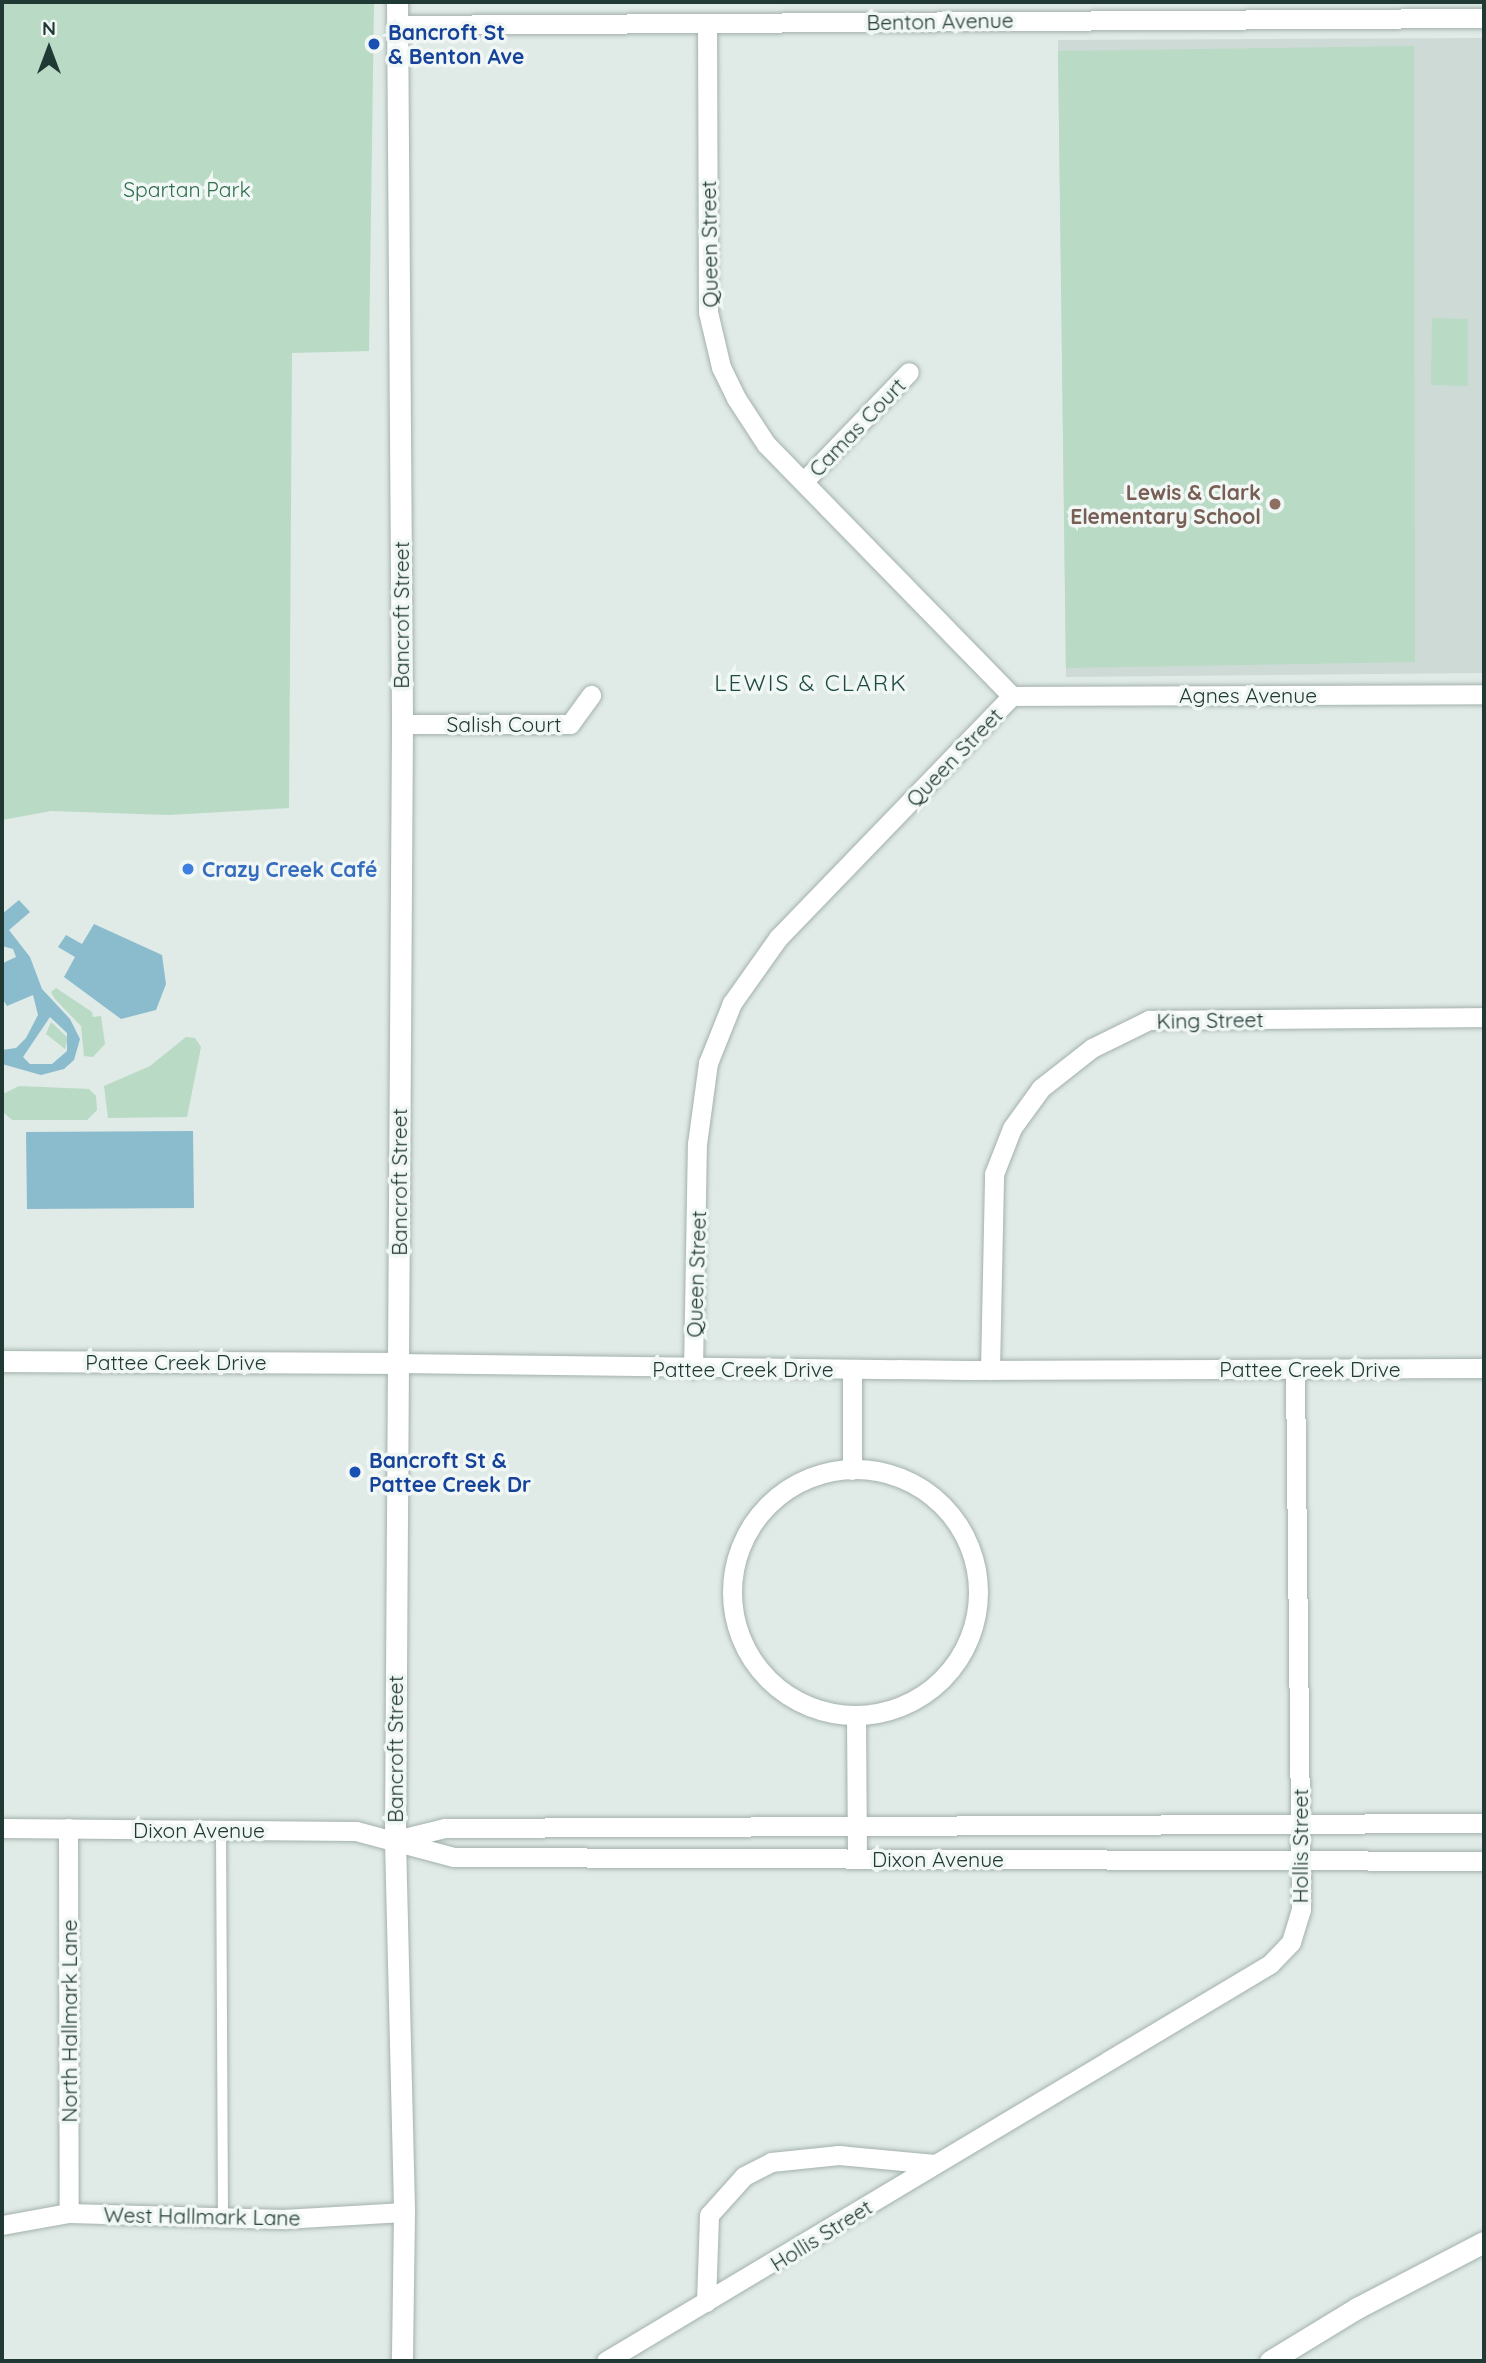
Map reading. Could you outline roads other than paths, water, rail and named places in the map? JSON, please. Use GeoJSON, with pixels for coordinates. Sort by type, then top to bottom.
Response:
{"type":"FeatureCollection","features":[{"type":"Feature","properties":{"kind":"street","name":"Bancroft Street"},"geometry":{"type":"LineString","coordinates":[[397,2],[402,724],[395,1840],[404,2212],[402,2361]]}},
{"type":"Feature","properties":{"kind":"street"},"geometry":{"type":"LineString","coordinates":[[845,2],[845,22]]}},
{"type":"Feature","properties":{"kind":"street","name":"Benton Avenue"},"geometry":{"type":"LineString","coordinates":[[397,25],[845,22],[1292,10],[1484,18]]}},
{"type":"Feature","properties":{"kind":"street","name":"Queen Street"},"geometry":{"type":"LineString","coordinates":[[693,1369],[697,1144],[708,1063],[732,1003],[778,938],[1013,696],[748,421],[722,367],[708,312],[707,24]]}},
{"type":"Feature","properties":{"kind":"street","name":"Camas Court"},"geometry":{"type":"LineString","coordinates":[[804,481],[909,372]]}},
{"type":"Feature","properties":{"kind":"street","name":"Agnes Avenue"},"geometry":{"type":"LineString","coordinates":[[1013,696],[1484,694]]}},
{"type":"Feature","properties":{"kind":"street","name":"Salish Court"},"geometry":{"type":"LineString","coordinates":[[402,724],[570,724],[591,695]]}},
{"type":"Feature","properties":{"kind":"street","name":"King Street"},"geometry":{"type":"LineString","coordinates":[[990,1370],[994,1174],[1012,1128],[1041,1088],[1092,1048],[1149,1020],[1484,1017]]}},
{"type":"Feature","properties":{"kind":"street","name":"Pattee Creek Drive"},"geometry":{"type":"LineString","coordinates":[[2,1360],[852,1370],[1484,1368]]}},
{"type":"Feature","properties":{"kind":"street","name":"Hollis Street"},"geometry":{"type":"LineString","coordinates":[[606,2361],[1269,1964],[1291,1942],[1297,1927],[1300,1860],[1295,1369]]}},
{"type":"Feature","properties":{"kind":"street"},"geometry":{"type":"LineString","coordinates":[[852,1370],[852,1469]]}},
{"type":"Feature","properties":{"kind":"street"},"geometry":{"type":"LineString","coordinates":[[852,1469],[903,1480],[938,1502],[969,1547],[978,1588],[969,1640],[945,1676],[909,1703],[856,1715],[815,1708],[769,1680],[743,1643],[733,1601],[737,1558],[764,1510],[803,1481],[852,1469]]}},
{"type":"Feature","properties":{"kind":"street"},"geometry":{"type":"LineString","coordinates":[[856,1715],[857,1859]]}},
{"type":"Feature","properties":{"kind":"street","name":"Dixon Avenue"},"geometry":{"type":"LineString","coordinates":[[395,1840],[445,1828],[1484,1823]]}},
{"type":"Feature","properties":{"kind":"street","name":"Dixon Avenue"},"geometry":{"type":"LineString","coordinates":[[2,1828],[356,1831],[454,1857],[1484,1861]]}},
{"type":"Feature","properties":{"kind":"street","name":"North Hallmark Lane"},"geometry":{"type":"LineString","coordinates":[[68,1828],[69,2214]]}},
{"type":"Feature","properties":{"kind":"street"},"geometry":{"type":"LineString","coordinates":[[706,2302],[709,2215],[744,2175],[771,2162],[839,2155],[935,2164]]}},
{"type":"Feature","properties":{"kind":"street","name":"West Hallmark Lane"},"geometry":{"type":"LineString","coordinates":[[2,2225],[69,2214],[223,2217],[404,2212]]}},
{"type":"Feature","properties":{"kind":"street"},"geometry":{"type":"LineString","coordinates":[[1270,2361],[1357,2308],[1484,2242]]}},
{"type":"Feature","properties":{"kind":"lane"},"geometry":{"type":"LineString","coordinates":[[222,1831],[223,2217]]}},
{"type":"Feature","properties":{"kind":"water"},"geometry":{"type":"Polygon","coordinates":[[[19,900],[30,912],[9,930],[30,957],[42,989],[70,1019],[80,1039],[74,1060],[64,1069],[41,1075],[2,1064],[2,1050],[16,1048],[26,1038],[38,1015],[33,995],[7,1006],[2,998],[3,963],[16,957],[13,949],[2,946],[2,914],[19,900]],[[50,1017],[23,1057],[30,1064],[52,1064],[67,1051],[67,1033],[50,1017]]]}},
{"type":"Feature","properties":{"kind":"water"},"geometry":{"type":"Polygon","coordinates":[[[94,924],[162,955],[166,984],[156,1010],[121,1019],[64,977],[75,957],[58,947],[66,935],[82,944],[94,924]]]}},
{"type":"Feature","properties":{"kind":"water"},"geometry":{"type":"Polygon","coordinates":[[[193,1131],[194,1208],[27,1209],[26,1132],[193,1131]]]}},
{"type":"Feature","properties":{"kind":"place","name":"Bancroft St & Benton Ave"},"geometry":{"type":"Point","coordinates":[374,44]}},
{"type":"Feature","properties":{"kind":"place","name":"Lewis & Clark Elementary School"},"geometry":{"type":"Point","coordinates":[1275,504]}},
{"type":"Feature","properties":{"kind":"place","name":"Crazy Creek Café"},"geometry":{"type":"Point","coordinates":[188,869]}},
{"type":"Feature","properties":{"kind":"place","name":"Bancroft St & Pattee Creek Dr"},"geometry":{"type":"Point","coordinates":[355,1472]}},
{"type":"Feature","properties":{"kind":"district","name":"LEWIS & CLARK"},"geometry":{"type":"Point","coordinates":[811,683]}},
{"type":"Feature","properties":{"kind":"park label","name":"Spartan Park"},"geometry":{"type":"Point","coordinates":[187,189]}}]}
